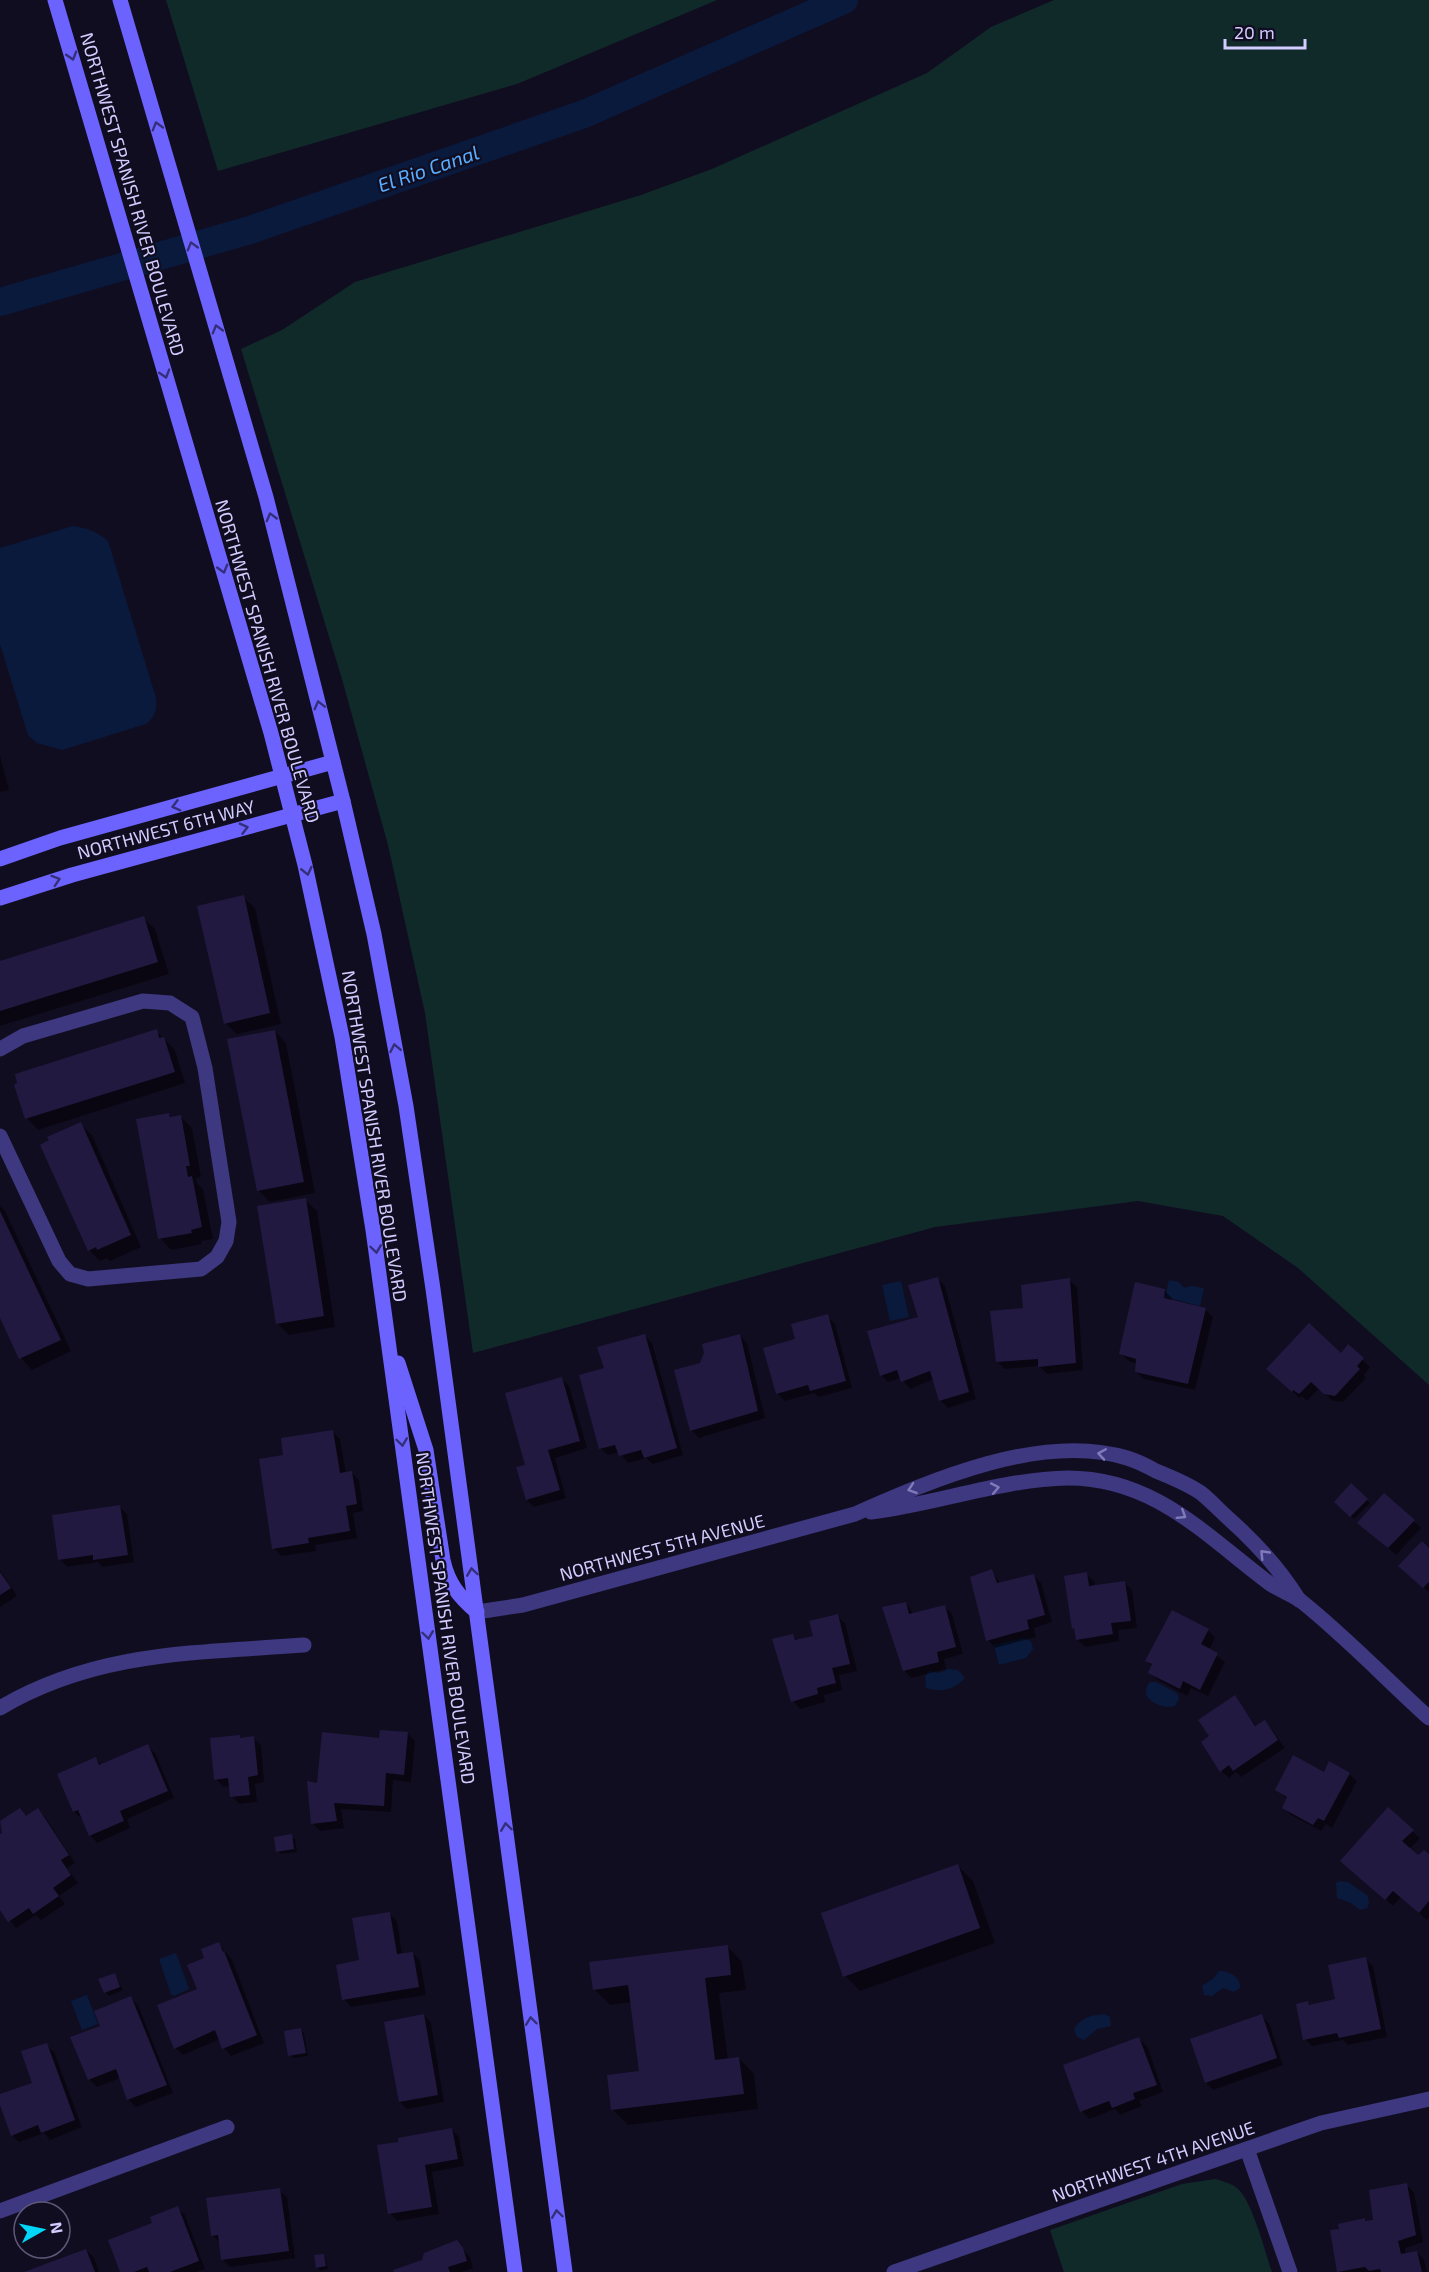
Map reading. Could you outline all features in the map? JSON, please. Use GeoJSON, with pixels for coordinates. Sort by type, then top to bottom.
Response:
{"type":"FeatureCollection","features":[{"type":"Feature","properties":{"kind":"main road","name":"NORTHWEST SPANISH RIVER BOULEVARD"},"geometry":{"type":"LineString","coordinates":[[55,0],[282,777],[306,865],[342,1037],[359,1133],[387,1332],[515,2272]]}},
{"type":"Feature","properties":{"kind":"main road","name":"NORTHWEST SPANISH RIVER BOULEVARD"},"geometry":{"type":"LineString","coordinates":[[120,0],[268,508],[343,801],[374,934],[406,1106],[477,1612],[565,2272]]}},
{"type":"Feature","properties":{"kind":"main road","name":"NORTHWEST 6TH WAY"},"geometry":{"type":"LineString","coordinates":[[0,859],[60,838],[333,762]]}},
{"type":"Feature","properties":{"kind":"main road","name":"NORTHWEST 6TH WAY"},"geometry":{"type":"LineString","coordinates":[[0,898],[72,875],[343,801]]}},
{"type":"Feature","properties":{"kind":"main road"},"geometry":{"type":"LineString","coordinates":[[387,1332],[426,1450],[443,1560],[448,1578],[458,1595],[477,1612]]}},
{"type":"Feature","properties":{"kind":"street"},"geometry":{"type":"LineString","coordinates":[[0,1049],[23,1036],[143,1001],[170,1003],[192,1017],[204,1068],[229,1222],[226,1241],[217,1257],[201,1269],[96,1279],[70,1274],[58,1261],[1,1142]]}},
{"type":"Feature","properties":{"kind":"street","name":"NORTHWEST 5TH AVENUE"},"geometry":{"type":"LineString","coordinates":[[855,1514],[902,1493],[1008,1457],[1048,1452],[1088,1452],[1126,1458],[1170,1476],[1201,1493],[1238,1527],[1284,1575],[1299,1600]]}},
{"type":"Feature","properties":{"kind":"street","name":"NORTHWEST 5TH AVENUE"},"geometry":{"type":"LineString","coordinates":[[477,1612],[523,1605],[855,1514],[901,1508],[1039,1479],[1071,1478],[1104,1482],[1159,1500],[1191,1520],[1271,1584],[1299,1600],[1429,1718]]}},
{"type":"Feature","properties":{"kind":"street"},"geometry":{"type":"LineString","coordinates":[[0,1708],[63,1677],[111,1664],[160,1656],[304,1645]]}},
{"type":"Feature","properties":{"kind":"street","name":"NORTHWEST 4TH AVENUE"},"geometry":{"type":"LineString","coordinates":[[894,2272],[1321,2123],[1429,2099]]}},
{"type":"Feature","properties":{"kind":"street"},"geometry":{"type":"LineString","coordinates":[[0,2211],[227,2127]]}},
{"type":"Feature","properties":{"kind":"street"},"geometry":{"type":"LineString","coordinates":[[1246,2149],[1290,2272]]}},
{"type":"Feature","properties":{"kind":"green space"},"geometry":{"type":"Polygon","coordinates":[[[166,0],[717,0],[517,84],[218,171],[166,0]]]}},
{"type":"Feature","properties":{"kind":"green space"},"geometry":{"type":"Polygon","coordinates":[[[1054,0],[1429,0],[1429,1385],[1298,1268],[1223,1216],[1138,1201],[935,1227],[473,1353],[425,1013],[388,845],[342,679],[241,349],[282,330],[355,282],[641,195],[712,169],[927,73],[991,27],[1054,0]]]}},
{"type":"Feature","properties":{"kind":"green space"},"geometry":{"type":"Polygon","coordinates":[[[1215,2179],[1232,2185],[1243,2194],[1253,2215],[1272,2272],[1064,2272],[1050,2230],[1182,2184],[1215,2179]]]}},
{"type":"Feature","properties":{"kind":"water"},"geometry":{"type":"Polygon","coordinates":[[[73,526],[92,531],[108,541],[156,698],[156,706],[155,713],[146,724],[62,750],[37,743],[28,735],[0,644],[0,548],[73,526]]]}},
{"type":"Feature","properties":{"kind":"water"},"geometry":{"type":"Polygon","coordinates":[[[1169,1280],[1179,1282],[1184,1288],[1191,1286],[1204,1288],[1200,1306],[1165,1297],[1169,1280]]]}},
{"type":"Feature","properties":{"kind":"water"},"geometry":{"type":"Polygon","coordinates":[[[901,1281],[909,1317],[890,1321],[882,1285],[901,1281]]]}},
{"type":"Feature","properties":{"kind":"water"},"geometry":{"type":"Polygon","coordinates":[[[1024,1638],[1031,1641],[1033,1649],[1026,1658],[999,1665],[994,1645],[1024,1638]]]}},
{"type":"Feature","properties":{"kind":"water"},"geometry":{"type":"Polygon","coordinates":[[[948,1669],[958,1670],[965,1678],[947,1689],[926,1688],[925,1677],[929,1671],[939,1673],[948,1669]]]}},
{"type":"Feature","properties":{"kind":"water"},"geometry":{"type":"Polygon","coordinates":[[[1150,1682],[1156,1682],[1177,1693],[1179,1699],[1175,1706],[1163,1706],[1152,1702],[1146,1693],[1150,1682]]]}},
{"type":"Feature","properties":{"kind":"water"},"geometry":{"type":"Polygon","coordinates":[[[1348,1882],[1368,1896],[1367,1908],[1360,1910],[1351,1903],[1337,1898],[1336,1883],[1348,1882]]]}},
{"type":"Feature","properties":{"kind":"water"},"geometry":{"type":"Polygon","coordinates":[[[176,1953],[189,1989],[174,1996],[171,1994],[159,1959],[176,1953]]]}},
{"type":"Feature","properties":{"kind":"water"},"geometry":{"type":"Polygon","coordinates":[[[1219,1971],[1234,1975],[1239,1981],[1240,1988],[1234,1992],[1223,1988],[1212,1996],[1204,1995],[1202,1986],[1214,1978],[1219,1971]]]}},
{"type":"Feature","properties":{"kind":"water"},"geometry":{"type":"Polygon","coordinates":[[[87,1995],[98,2024],[82,2030],[71,2001],[87,1995]]]}},
{"type":"Feature","properties":{"kind":"water"},"geometry":{"type":"Polygon","coordinates":[[[1104,2014],[1110,2017],[1111,2026],[1097,2029],[1084,2040],[1077,2037],[1074,2029],[1080,2022],[1091,2016],[1104,2014]]]}},
{"type":"Feature","properties":{"kind":"building"},"geometry":{"type":"Polygon","coordinates":[[[244,895],[270,1013],[224,1024],[197,906],[244,895]]]}},
{"type":"Feature","properties":{"kind":"building"},"geometry":{"type":"Polygon","coordinates":[[[144,916],[158,962],[0,1011],[0,961],[144,916]]]}},
{"type":"Feature","properties":{"kind":"building"},"geometry":{"type":"Polygon","coordinates":[[[157,1029],[159,1038],[164,1037],[175,1072],[25,1119],[14,1085],[17,1083],[15,1074],[157,1029]]]}},
{"type":"Feature","properties":{"kind":"building"},"geometry":{"type":"Polygon","coordinates":[[[275,1030],[304,1182],[257,1191],[227,1039],[275,1030]]]}},
{"type":"Feature","properties":{"kind":"building"},"geometry":{"type":"Polygon","coordinates":[[[169,1113],[170,1117],[181,1115],[190,1166],[186,1166],[188,1177],[192,1176],[202,1227],[191,1230],[192,1233],[158,1239],[136,1119],[169,1113]]]}},
{"type":"Feature","properties":{"kind":"building"},"geometry":{"type":"Polygon","coordinates":[[[81,1122],[131,1235],[97,1250],[96,1247],[88,1251],[40,1145],[49,1140],[47,1137],[81,1122]]]}},
{"type":"Feature","properties":{"kind":"building"},"geometry":{"type":"Polygon","coordinates":[[[306,1198],[324,1316],[276,1324],[257,1206],[306,1198]]]}},
{"type":"Feature","properties":{"kind":"building"},"geometry":{"type":"Polygon","coordinates":[[[0,1211],[61,1340],[19,1359],[0,1318],[0,1211]]]}},
{"type":"Feature","properties":{"kind":"building"},"geometry":{"type":"Polygon","coordinates":[[[938,1277],[969,1392],[939,1401],[930,1371],[901,1382],[897,1370],[880,1376],[867,1331],[918,1317],[908,1285],[938,1277]]]}},
{"type":"Feature","properties":{"kind":"building"},"geometry":{"type":"Polygon","coordinates":[[[1070,1278],[1076,1363],[1038,1367],[1038,1359],[996,1362],[990,1311],[1023,1308],[1021,1285],[1070,1278]]]}},
{"type":"Feature","properties":{"kind":"building"},"geometry":{"type":"Polygon","coordinates":[[[1135,1282],[1165,1289],[1164,1298],[1206,1308],[1188,1384],[1135,1372],[1136,1359],[1119,1354],[1135,1282]]]}},
{"type":"Feature","properties":{"kind":"building"},"geometry":{"type":"Polygon","coordinates":[[[828,1314],[846,1381],[810,1391],[808,1385],[776,1394],[763,1348],[795,1339],[791,1324],[828,1314]]]}},
{"type":"Feature","properties":{"kind":"building"},"geometry":{"type":"Polygon","coordinates":[[[1309,1323],[1341,1353],[1348,1344],[1364,1358],[1357,1366],[1360,1369],[1335,1396],[1324,1394],[1311,1382],[1299,1394],[1293,1390],[1292,1392],[1266,1369],[1309,1323]]]}},
{"type":"Feature","properties":{"kind":"building"},"geometry":{"type":"Polygon","coordinates":[[[645,1334],[677,1448],[644,1458],[641,1450],[619,1456],[615,1445],[599,1449],[579,1375],[604,1368],[597,1347],[645,1334]]]}},
{"type":"Feature","properties":{"kind":"building"},"geometry":{"type":"Polygon","coordinates":[[[740,1334],[758,1411],[690,1431],[674,1370],[700,1363],[704,1353],[702,1344],[740,1334]]]}},
{"type":"Feature","properties":{"kind":"building"},"geometry":{"type":"Polygon","coordinates":[[[562,1377],[580,1441],[548,1450],[560,1490],[526,1500],[516,1467],[525,1465],[505,1393],[562,1377]]]}},
{"type":"Feature","properties":{"kind":"building"},"geometry":{"type":"Polygon","coordinates":[[[333,1430],[340,1473],[352,1471],[357,1504],[346,1506],[350,1531],[308,1538],[309,1543],[272,1549],[259,1459],[283,1455],[281,1438],[333,1430]]]}},
{"type":"Feature","properties":{"kind":"building"},"geometry":{"type":"Polygon","coordinates":[[[1351,1483],[1368,1499],[1350,1517],[1334,1502],[1351,1483]]]}},
{"type":"Feature","properties":{"kind":"building"},"geometry":{"type":"Polygon","coordinates":[[[1384,1493],[1415,1520],[1388,1548],[1357,1523],[1384,1493]]]}},
{"type":"Feature","properties":{"kind":"building"},"geometry":{"type":"Polygon","coordinates":[[[120,1505],[128,1555],[93,1560],[93,1555],[58,1560],[52,1515],[120,1505]]]}},
{"type":"Feature","properties":{"kind":"building"},"geometry":{"type":"Polygon","coordinates":[[[1422,1541],[1429,1548],[1429,1582],[1423,1588],[1398,1566],[1422,1541]]]}},
{"type":"Feature","properties":{"kind":"building"},"geometry":{"type":"Polygon","coordinates":[[[992,1569],[997,1583],[1034,1574],[1045,1615],[1027,1620],[1029,1629],[986,1641],[970,1577],[992,1569]]]}},
{"type":"Feature","properties":{"kind":"building"},"geometry":{"type":"Polygon","coordinates":[[[0,1572],[11,1588],[0,1595],[0,1572]]]}},
{"type":"Feature","properties":{"kind":"building"},"geometry":{"type":"Polygon","coordinates":[[[1087,1572],[1089,1586],[1125,1581],[1131,1621],[1111,1623],[1113,1634],[1076,1640],[1074,1628],[1072,1629],[1064,1576],[1087,1572]]]}},
{"type":"Feature","properties":{"kind":"building"},"geometry":{"type":"Polygon","coordinates":[[[906,1602],[909,1614],[945,1605],[956,1647],[937,1652],[939,1662],[903,1671],[882,1607],[906,1602]]]}},
{"type":"Feature","properties":{"kind":"building"},"geometry":{"type":"Polygon","coordinates":[[[1172,1610],[1209,1629],[1201,1644],[1218,1653],[1200,1690],[1183,1681],[1180,1689],[1148,1673],[1152,1664],[1145,1661],[1172,1610]]]}},
{"type":"Feature","properties":{"kind":"building"},"geometry":{"type":"Polygon","coordinates":[[[838,1614],[850,1664],[832,1668],[836,1683],[817,1688],[818,1694],[791,1702],[772,1639],[793,1634],[795,1640],[813,1636],[809,1621],[838,1614]]]}},
{"type":"Feature","properties":{"kind":"building"},"geometry":{"type":"Polygon","coordinates":[[[1235,1695],[1255,1726],[1265,1720],[1278,1740],[1233,1771],[1229,1765],[1220,1772],[1201,1742],[1209,1736],[1198,1720],[1235,1695]]]}},
{"type":"Feature","properties":{"kind":"building"},"geometry":{"type":"Polygon","coordinates":[[[380,1730],[408,1732],[404,1775],[386,1773],[384,1806],[334,1803],[337,1821],[311,1824],[307,1781],[317,1783],[322,1732],[379,1738],[380,1730]]]}},
{"type":"Feature","properties":{"kind":"building"},"geometry":{"type":"Polygon","coordinates":[[[240,1735],[240,1738],[254,1736],[258,1775],[248,1777],[250,1795],[230,1797],[228,1778],[214,1780],[210,1738],[240,1735]]]}},
{"type":"Feature","properties":{"kind":"building"},"geometry":{"type":"Polygon","coordinates":[[[148,1744],[168,1791],[120,1811],[124,1821],[89,1836],[78,1810],[73,1812],[57,1774],[96,1757],[99,1765],[148,1744]]]}},
{"type":"Feature","properties":{"kind":"building"},"geometry":{"type":"Polygon","coordinates":[[[1293,1755],[1324,1772],[1329,1761],[1350,1773],[1324,1821],[1318,1818],[1313,1825],[1282,1808],[1287,1797],[1275,1790],[1293,1755]]]}},
{"type":"Feature","properties":{"kind":"building"},"geometry":{"type":"Polygon","coordinates":[[[1388,1807],[1414,1830],[1402,1841],[1418,1855],[1424,1850],[1429,1854],[1429,1901],[1419,1913],[1393,1891],[1385,1900],[1340,1861],[1388,1807]]]}},
{"type":"Feature","properties":{"kind":"building"},"geometry":{"type":"Polygon","coordinates":[[[20,1808],[26,1816],[38,1808],[69,1855],[61,1860],[71,1875],[53,1888],[59,1896],[33,1914],[29,1908],[8,1922],[0,1910],[0,1834],[2,1833],[0,1821],[20,1808]]]}},
{"type":"Feature","properties":{"kind":"building"},"geometry":{"type":"Polygon","coordinates":[[[292,1834],[294,1849],[276,1852],[274,1837],[292,1834]]]}},
{"type":"Feature","properties":{"kind":"building"},"geometry":{"type":"Polygon","coordinates":[[[958,1864],[980,1928],[843,1977],[821,1913],[958,1864]]]}},
{"type":"Feature","properties":{"kind":"building"},"geometry":{"type":"Polygon","coordinates":[[[390,1912],[397,1954],[413,1952],[419,1987],[342,2000],[336,1965],[359,1960],[352,1918],[390,1912]]]}},
{"type":"Feature","properties":{"kind":"building"},"geometry":{"type":"Polygon","coordinates":[[[219,1942],[257,2035],[222,2049],[215,2030],[174,2049],[157,2005],[197,1989],[187,1965],[204,1958],[201,1949],[219,1942]]]}},
{"type":"Feature","properties":{"kind":"building"},"geometry":{"type":"Polygon","coordinates":[[[728,1945],[731,1975],[705,1978],[715,2060],[739,2057],[744,2094],[611,2110],[607,2075],[639,2071],[628,1985],[593,1990],[589,1962],[728,1945]]]}},
{"type":"Feature","properties":{"kind":"building"},"geometry":{"type":"Polygon","coordinates":[[[1366,1957],[1381,2029],[1339,2038],[1337,2033],[1303,2040],[1296,2004],[1308,2001],[1309,2005],[1335,1999],[1328,1965],[1366,1957]]]}},
{"type":"Feature","properties":{"kind":"building"},"geometry":{"type":"Polygon","coordinates":[[[115,1973],[120,1987],[104,1993],[98,1979],[115,1973]]]}},
{"type":"Feature","properties":{"kind":"building"},"geometry":{"type":"Polygon","coordinates":[[[131,1996],[167,2085],[127,2100],[116,2069],[88,2080],[70,2037],[100,2026],[94,2011],[131,1996]]]}},
{"type":"Feature","properties":{"kind":"building"},"geometry":{"type":"Polygon","coordinates":[[[424,2014],[438,2095],[399,2102],[384,2022],[424,2014]]]}},
{"type":"Feature","properties":{"kind":"building"},"geometry":{"type":"Polygon","coordinates":[[[1262,2014],[1277,2058],[1205,2083],[1190,2039],[1262,2014]]]}},
{"type":"Feature","properties":{"kind":"building"},"geometry":{"type":"Polygon","coordinates":[[[301,2028],[306,2053],[288,2056],[284,2031],[301,2028]]]}},
{"type":"Feature","properties":{"kind":"building"},"geometry":{"type":"Polygon","coordinates":[[[1139,2037],[1157,2085],[1133,2093],[1135,2099],[1112,2108],[1109,2101],[1080,2112],[1063,2065],[1139,2037]]]}},
{"type":"Feature","properties":{"kind":"building"},"geometry":{"type":"Polygon","coordinates":[[[47,2043],[75,2120],[41,2133],[38,2125],[11,2136],[0,2105],[0,2094],[32,2083],[21,2051],[47,2043]]]}},
{"type":"Feature","properties":{"kind":"building"},"geometry":{"type":"Polygon","coordinates":[[[452,2128],[458,2159],[425,2165],[432,2207],[388,2214],[377,2145],[398,2142],[398,2138],[452,2128]]]}},
{"type":"Feature","properties":{"kind":"building"},"geometry":{"type":"Polygon","coordinates":[[[1407,2183],[1416,2235],[1398,2241],[1401,2254],[1417,2251],[1422,2272],[1381,2272],[1380,2269],[1369,2271],[1365,2267],[1337,2272],[1330,2230],[1339,2229],[1338,2224],[1365,2218],[1365,2221],[1373,2220],[1369,2190],[1407,2183]]]}},
{"type":"Feature","properties":{"kind":"building"},"geometry":{"type":"Polygon","coordinates":[[[280,2188],[289,2251],[221,2260],[218,2235],[211,2236],[206,2198],[280,2188]]]}},
{"type":"Feature","properties":{"kind":"building"},"geometry":{"type":"Polygon","coordinates":[[[178,2206],[199,2261],[170,2272],[149,2272],[147,2267],[134,2272],[120,2272],[108,2240],[152,2223],[150,2217],[178,2206]]]}},
{"type":"Feature","properties":{"kind":"building"},"geometry":{"type":"Polygon","coordinates":[[[457,2240],[463,2248],[467,2261],[448,2267],[450,2272],[394,2272],[393,2270],[422,2260],[424,2253],[457,2240]]]}},
{"type":"Feature","properties":{"kind":"building"},"geometry":{"type":"Polygon","coordinates":[[[86,2249],[95,2272],[24,2272],[56,2260],[72,2260],[72,2254],[86,2249]]]}},
{"type":"Feature","properties":{"kind":"building"},"geometry":{"type":"Polygon","coordinates":[[[324,2254],[326,2266],[316,2268],[314,2255],[324,2254]]]}},
{"type":"Feature","properties":{"kind":"waterway","name":"El Rio Canal"},"geometry":{"type":"LineString","coordinates":[[0,302],[250,230],[584,114],[844,0]]}}]}
